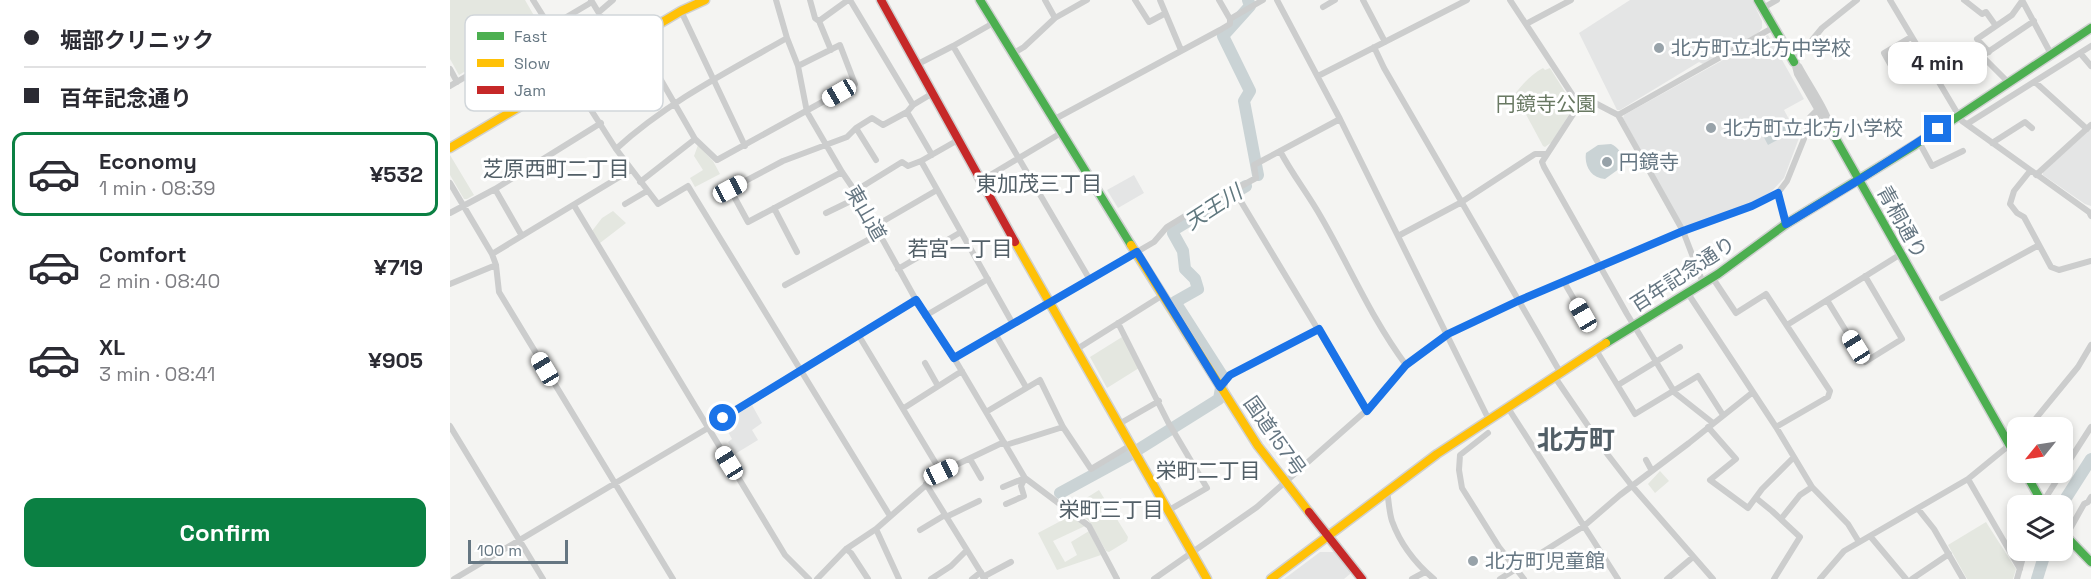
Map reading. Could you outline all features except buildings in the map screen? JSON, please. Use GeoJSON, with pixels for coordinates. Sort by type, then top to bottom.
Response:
{"type":"FeatureCollection","features":[{"type":"Feature","properties":{"kind":"main road"},"geometry":{"type":"LineString","coordinates":[[663,22],[705,0]]}},
{"type":"Feature","properties":{"kind":"main road"},"geometry":{"type":"LineString","coordinates":[[881,0],[1049,303],[1208,579]]}},
{"type":"Feature","properties":{"kind":"main road","name":"国道157号"},"geometry":{"type":"LineString","coordinates":[[980,0],[1258,446],[1359,576]]}},
{"type":"Feature","properties":{"kind":"main road","name":"青桐通り"},"geometry":{"type":"LineString","coordinates":[[1761,4],[1794,63]]}},
{"type":"Feature","properties":{"kind":"main road","name":"百年記念通り"},"geometry":{"type":"LineString","coordinates":[[1271,579],[1437,454],[1557,374],[1712,277],[1786,224],[1919,142],[2091,28]]}},
{"type":"Feature","properties":{"kind":"main road"},"geometry":{"type":"LineString","coordinates":[[450,148],[512,111]]}},
{"type":"Feature","properties":{"kind":"main road","name":"青桐通り"},"geometry":{"type":"LineString","coordinates":[[1833,134],[2007,442]]}},
{"type":"Feature","properties":{"kind":"main road"},"geometry":{"type":"LineString","coordinates":[[2073,543],[2091,562]]}},
{"type":"Feature","properties":{"kind":"street"},"geometry":{"type":"LineString","coordinates":[[533,0],[542,15]]}},
{"type":"Feature","properties":{"kind":"street"},"geometry":{"type":"LineString","coordinates":[[599,12],[613,0]]}},
{"type":"Feature","properties":{"kind":"street","name":"東山道"},"geometry":{"type":"LineString","coordinates":[[776,0],[798,66],[807,112],[857,194],[925,316],[954,358],[1025,478],[1089,526],[1117,579]]}},
{"type":"Feature","properties":{"kind":"street"},"geometry":{"type":"LineString","coordinates":[[810,0],[815,18],[819,21],[831,50]]}},
{"type":"Feature","properties":{"kind":"street"},"geometry":{"type":"LineString","coordinates":[[819,21],[847,0],[913,105]]}},
{"type":"Feature","properties":{"kind":"street"},"geometry":{"type":"LineString","coordinates":[[1045,0],[1055,18]]}},
{"type":"Feature","properties":{"kind":"street"},"geometry":{"type":"LineString","coordinates":[[1014,53],[1024,47],[1055,18],[1087,0]]}},
{"type":"Feature","properties":{"kind":"street"},"geometry":{"type":"LineString","coordinates":[[1134,0],[1149,22],[1164,14]]}},
{"type":"Feature","properties":{"kind":"street"},"geometry":{"type":"LineString","coordinates":[[1160,0],[1181,50]]}},
{"type":"Feature","properties":{"kind":"street"},"geometry":{"type":"LineString","coordinates":[[1053,120],[1230,24],[1230,19],[1219,0]]}},
{"type":"Feature","properties":{"kind":"street"},"geometry":{"type":"LineString","coordinates":[[1230,19],[1263,0]]}},
{"type":"Feature","properties":{"kind":"street"},"geometry":{"type":"LineString","coordinates":[[1277,0],[1340,119],[1489,420]]}},
{"type":"Feature","properties":{"kind":"street"},"geometry":{"type":"LineString","coordinates":[[1323,7],[1335,0]]}},
{"type":"Feature","properties":{"kind":"street"},"geometry":{"type":"LineString","coordinates":[[1363,0],[1385,42]]}},
{"type":"Feature","properties":{"kind":"street"},"geometry":{"type":"LineString","coordinates":[[1318,76],[1467,0]]}},
{"type":"Feature","properties":{"kind":"street"},"geometry":{"type":"LineString","coordinates":[[1510,0],[1579,105]]}},
{"type":"Feature","properties":{"kind":"street"},"geometry":{"type":"LineString","coordinates":[[1526,24],[1571,0]]}},
{"type":"Feature","properties":{"kind":"street"},"geometry":{"type":"LineString","coordinates":[[1761,4],[1777,0]]}},
{"type":"Feature","properties":{"kind":"street"},"geometry":{"type":"LineString","coordinates":[[1833,134],[1827,117],[1799,66],[1794,63],[1822,28],[1857,0]]}},
{"type":"Feature","properties":{"kind":"street"},"geometry":{"type":"LineString","coordinates":[[1890,0],[1958,115],[1992,143],[2089,212],[2091,216]]}},
{"type":"Feature","properties":{"kind":"street"},"geometry":{"type":"LineString","coordinates":[[1964,0],[1982,14],[1986,12],[1996,26]]}},
{"type":"Feature","properties":{"kind":"street"},"geometry":{"type":"LineString","coordinates":[[569,15],[592,1],[601,15]]}},
{"type":"Feature","properties":{"kind":"street"},"geometry":{"type":"LineString","coordinates":[[1989,51],[1977,39],[2012,15],[2022,1],[2051,54]]}},
{"type":"Feature","properties":{"kind":"street"},"geometry":{"type":"LineString","coordinates":[[681,11],[745,146]]}},
{"type":"Feature","properties":{"kind":"street"},"geometry":{"type":"LineString","coordinates":[[2008,82],[1982,56],[2034,21]]}},
{"type":"Feature","properties":{"kind":"street"},"geometry":{"type":"LineString","coordinates":[[918,64],[995,22]]}},
{"type":"Feature","properties":{"kind":"street"},"geometry":{"type":"LineString","coordinates":[[1618,115],[1774,27]]}},
{"type":"Feature","properties":{"kind":"street"},"geometry":{"type":"LineString","coordinates":[[1893,71],[1884,53],[1911,37]]}},
{"type":"Feature","properties":{"kind":"street"},"geometry":{"type":"LineString","coordinates":[[616,149],[640,127],[675,103],[787,38]]}},
{"type":"Feature","properties":{"kind":"street"},"geometry":{"type":"LineString","coordinates":[[663,84],[695,139],[717,160],[855,84],[840,45],[798,66]]}},
{"type":"Feature","properties":{"kind":"street"},"geometry":{"type":"LineString","coordinates":[[953,46],[1090,280]]}},
{"type":"Feature","properties":{"kind":"street"},"geometry":{"type":"LineString","coordinates":[[1968,124],[2091,46]]}},
{"type":"Feature","properties":{"kind":"street"},"geometry":{"type":"LineString","coordinates":[[1374,47],[1557,374],[1608,456],[1713,579]]}},
{"type":"Feature","properties":{"kind":"street"},"geometry":{"type":"LineString","coordinates":[[2080,53],[2091,66]]}},
{"type":"Feature","properties":{"kind":"street","name":"青桐通り"},"geometry":{"type":"LineString","coordinates":[[1794,63],[1797,74],[1833,134]]}},
{"type":"Feature","properties":{"kind":"street"},"geometry":{"type":"LineString","coordinates":[[450,69],[457,82]]}},
{"type":"Feature","properties":{"kind":"street"},"geometry":{"type":"LineString","coordinates":[[450,86],[465,77]]}},
{"type":"Feature","properties":{"kind":"street"},"geometry":{"type":"LineString","coordinates":[[2035,82],[2089,127],[2014,191],[2010,204],[2017,213],[2024,217],[2051,267],[2059,270],[2091,261]]}},
{"type":"Feature","properties":{"kind":"street"},"geometry":{"type":"LineString","coordinates":[[842,172],[748,222],[730,189],[783,161],[847,137],[872,118],[883,125],[907,112],[913,105],[933,93]]}},
{"type":"Feature","properties":{"kind":"street"},"geometry":{"type":"LineString","coordinates":[[1702,283],[1683,231],[1618,115],[1595,103],[1579,105],[1542,162],[1674,391],[1711,425],[1736,459],[1710,480],[1748,508],[1793,458]]}},
{"type":"Feature","properties":{"kind":"street"},"geometry":{"type":"LineString","coordinates":[[1154,579],[1257,507],[1367,411],[1406,365],[1448,334],[1518,301],[1683,231],[1752,206],[1778,193],[1787,181],[1808,129],[1810,117],[1818,109]]}},
{"type":"Feature","properties":{"kind":"street"},"geometry":{"type":"LineString","coordinates":[[593,111],[616,149],[658,204],[688,186],[890,516]]}},
{"type":"Feature","properties":{"kind":"street"},"geometry":{"type":"LineString","coordinates":[[907,112],[932,155]]}},
{"type":"Feature","properties":{"kind":"street"},"geometry":{"type":"LineString","coordinates":[[954,358],[1154,242],[1167,227],[1224,192],[1234,190],[1256,178],[1254,165],[1340,119]]}},
{"type":"Feature","properties":{"kind":"street"},"geometry":{"type":"LineString","coordinates":[[1992,143],[2025,122],[2032,128]]}},
{"type":"Feature","properties":{"kind":"street"},"geometry":{"type":"LineString","coordinates":[[450,213],[495,189],[601,123]]}},
{"type":"Feature","properties":{"kind":"street"},"geometry":{"type":"LineString","coordinates":[[856,128],[876,160]]}},
{"type":"Feature","properties":{"kind":"street"},"geometry":{"type":"LineString","coordinates":[[982,180],[1062,132]]}},
{"type":"Feature","properties":{"kind":"street"},"geometry":{"type":"LineString","coordinates":[[640,182],[695,139]]}},
{"type":"Feature","properties":{"kind":"street"},"geometry":{"type":"LineString","coordinates":[[826,213],[902,162],[908,166],[921,161],[958,140]]}},
{"type":"Feature","properties":{"kind":"street"},"geometry":{"type":"LineString","coordinates":[[1919,142],[1932,166],[1963,151]]}},
{"type":"Feature","properties":{"kind":"street"},"geometry":{"type":"LineString","coordinates":[[1280,151],[1291,173],[1320,215],[1380,329],[1406,365]]}},
{"type":"Feature","properties":{"kind":"street"},"geometry":{"type":"LineString","coordinates":[[1398,236],[1460,203],[1535,154],[1547,154]]}},
{"type":"Feature","properties":{"kind":"street"},"geometry":{"type":"LineString","coordinates":[[921,161],[1013,324]]}},
{"type":"Feature","properties":{"kind":"street"},"geometry":{"type":"LineString","coordinates":[[492,254],[632,170]]}},
{"type":"Feature","properties":{"kind":"street"},"geometry":{"type":"LineString","coordinates":[[450,183],[492,254],[496,265],[499,292],[673,579]]}},
{"type":"Feature","properties":{"kind":"street"},"geometry":{"type":"LineString","coordinates":[[495,189],[522,236]]}},
{"type":"Feature","properties":{"kind":"street"},"geometry":{"type":"LineString","coordinates":[[875,226],[937,190]]}},
{"type":"Feature","properties":{"kind":"street"},"geometry":{"type":"LineString","coordinates":[[1234,190],[1367,411]]}},
{"type":"Feature","properties":{"kind":"street"},"geometry":{"type":"LineString","coordinates":[[625,204],[647,191]]}},
{"type":"Feature","properties":{"kind":"street"},"geometry":{"type":"LineString","coordinates":[[1778,193],[1786,224]]}},
{"type":"Feature","properties":{"kind":"street"},"geometry":{"type":"LineString","coordinates":[[575,207],[785,555],[809,579]]}},
{"type":"Feature","properties":{"kind":"street"},"geometry":{"type":"LineString","coordinates":[[774,208],[797,252]]}},
{"type":"Feature","properties":{"kind":"street"},"geometry":{"type":"LineString","coordinates":[[898,269],[961,232]]}},
{"type":"Feature","properties":{"kind":"street"},"geometry":{"type":"LineString","coordinates":[[786,285],[879,234]]}},
{"type":"Feature","properties":{"kind":"street"},"geometry":{"type":"LineString","coordinates":[[1942,298],[2039,245]]}},
{"type":"Feature","properties":{"kind":"street"},"geometry":{"type":"LineString","coordinates":[[1787,325],[1901,254]]}},
{"type":"Feature","properties":{"kind":"street"},"geometry":{"type":"LineString","coordinates":[[450,284],[496,265]]}},
{"type":"Feature","properties":{"kind":"street"},"geometry":{"type":"LineString","coordinates":[[1827,300],[1865,362],[1902,339],[1865,276]]}},
{"type":"Feature","properties":{"kind":"street"},"geometry":{"type":"LineString","coordinates":[[1712,277],[1736,312],[1766,294],[1830,391],[1828,397],[1776,427]]}},
{"type":"Feature","properties":{"kind":"street"},"geometry":{"type":"LineString","coordinates":[[925,316],[988,279]]}},
{"type":"Feature","properties":{"kind":"street"},"geometry":{"type":"LineString","coordinates":[[1564,282],[1583,315]]}},
{"type":"Feature","properties":{"kind":"street"},"geometry":{"type":"LineString","coordinates":[[1687,292],[1812,486],[1848,524],[1859,542]]}},
{"type":"Feature","properties":{"kind":"street"},"geometry":{"type":"LineString","coordinates":[[1077,350],[1163,295]]}},
{"type":"Feature","properties":{"kind":"street"},"geometry":{"type":"LineString","coordinates":[[454,579],[708,428],[916,300]]}},
{"type":"Feature","properties":{"kind":"street"},"geometry":{"type":"LineString","coordinates":[[1118,323],[1168,422],[1207,488],[1169,510]]}},
{"type":"Feature","properties":{"kind":"street"},"geometry":{"type":"LineString","coordinates":[[1220,387],[1230,375],[1319,329]]}},
{"type":"Feature","properties":{"kind":"street"},"geometry":{"type":"LineString","coordinates":[[996,335],[1026,387]]}},
{"type":"Feature","properties":{"kind":"street"},"geometry":{"type":"LineString","coordinates":[[859,336],[941,472]]}},
{"type":"Feature","properties":{"kind":"street"},"geometry":{"type":"LineString","coordinates":[[2037,417],[2078,367],[2091,345]]}},
{"type":"Feature","properties":{"kind":"street"},"geometry":{"type":"LineString","coordinates":[[1618,385],[1680,347]]}},
{"type":"Feature","properties":{"kind":"street"},"geometry":{"type":"LineString","coordinates":[[1596,350],[1635,414],[1698,376],[1724,415]]}},
{"type":"Feature","properties":{"kind":"street"},"geometry":{"type":"LineString","coordinates":[[925,363],[938,386]]}},
{"type":"Feature","properties":{"kind":"street"},"geometry":{"type":"LineString","coordinates":[[904,408],[962,371]]}},
{"type":"Feature","properties":{"kind":"street"},"geometry":{"type":"LineString","coordinates":[[986,412],[1040,380],[1063,427],[1091,469],[1131,445]]}},
{"type":"Feature","properties":{"kind":"street"},"geometry":{"type":"LineString","coordinates":[[1500,579],[1584,526],[1753,392]]}},
{"type":"Feature","properties":{"kind":"street"},"geometry":{"type":"LineString","coordinates":[[1119,424],[1159,401]]}},
{"type":"Feature","properties":{"kind":"street"},"geometry":{"type":"LineString","coordinates":[[1508,408],[1618,579]]}},
{"type":"Feature","properties":{"kind":"street"},"geometry":{"type":"LineString","coordinates":[[450,426],[543,579]]}},
{"type":"Feature","properties":{"kind":"street"},"geometry":{"type":"LineString","coordinates":[[817,579],[846,549],[876,529],[941,472],[1005,444],[1063,427]]}},
{"type":"Feature","properties":{"kind":"street"},"geometry":{"type":"LineString","coordinates":[[2073,455],[2091,427]]}},
{"type":"Feature","properties":{"kind":"street"},"geometry":{"type":"LineString","coordinates":[[1488,433],[1460,455],[1458,462],[1462,488],[1499,547],[1524,579]]}},
{"type":"Feature","properties":{"kind":"street"},"geometry":{"type":"LineString","coordinates":[[1820,579],[1836,558],[1859,542],[1968,479],[2007,448]]}},
{"type":"Feature","properties":{"kind":"street"},"geometry":{"type":"LineString","coordinates":[[970,459],[981,478]]}},
{"type":"Feature","properties":{"kind":"street"},"geometry":{"type":"LineString","coordinates":[[1646,460],[1652,471]]}},
{"type":"Feature","properties":{"kind":"street"},"geometry":{"type":"LineString","coordinates":[[1003,487],[1025,478]]}},
{"type":"Feature","properties":{"kind":"street"},"geometry":{"type":"LineString","coordinates":[[1006,504],[1024,496],[1021,486],[1025,478]]}},
{"type":"Feature","properties":{"kind":"street"},"geometry":{"type":"LineString","coordinates":[[1968,479],[2020,569]]}},
{"type":"Feature","properties":{"kind":"street"},"geometry":{"type":"LineString","coordinates":[[926,484],[983,576]]}},
{"type":"Feature","properties":{"kind":"street"},"geometry":{"type":"LineString","coordinates":[[1781,519],[1800,495],[1812,486]]}},
{"type":"Feature","properties":{"kind":"street"},"geometry":{"type":"LineString","coordinates":[[1387,492],[1392,520],[1402,540],[1425,572],[1434,579]]}},
{"type":"Feature","properties":{"kind":"street"},"geometry":{"type":"LineString","coordinates":[[1756,498],[1800,537],[1774,579]]}},
{"type":"Feature","properties":{"kind":"street"},"geometry":{"type":"LineString","coordinates":[[920,530],[979,501]]}},
{"type":"Feature","properties":{"kind":"street"},"geometry":{"type":"LineString","coordinates":[[2073,520],[2084,504],[2090,501]]}},
{"type":"Feature","properties":{"kind":"street"},"geometry":{"type":"LineString","coordinates":[[1918,509],[1934,529],[1963,579]]}},
{"type":"Feature","properties":{"kind":"street"},"geometry":{"type":"LineString","coordinates":[[876,529],[899,579]]}},
{"type":"Feature","properties":{"kind":"street"},"geometry":{"type":"LineString","coordinates":[[1870,536],[1906,579]]}},
{"type":"Feature","properties":{"kind":"street"},"geometry":{"type":"LineString","coordinates":[[846,549],[868,579]]}},
{"type":"Feature","properties":{"kind":"street"},"geometry":{"type":"LineString","coordinates":[[931,579],[951,566],[966,551]]}},
{"type":"Feature","properties":{"kind":"street"},"geometry":{"type":"LineString","coordinates":[[1912,579],[1949,554]]}},
{"type":"Feature","properties":{"kind":"street"},"geometry":{"type":"LineString","coordinates":[[1667,579],[1693,557]]}},
{"type":"Feature","properties":{"kind":"street"},"geometry":{"type":"LineString","coordinates":[[2017,579],[2022,561]]}},
{"type":"Feature","properties":{"kind":"street"},"geometry":{"type":"LineString","coordinates":[[972,579],[1011,562]]}},
{"type":"Feature","properties":{"kind":"street"},"geometry":{"type":"LineString","coordinates":[[1412,579],[1425,572]]}},
{"type":"Feature","properties":{"kind":"street"},"geometry":{"type":"LineString","coordinates":[[1349,579],[1359,576]]}},
{"type":"Feature","properties":{"kind":"shaded area","name":"北方町立北方中学校"},"geometry":{"type":"Polygon","coordinates":[[[1630,0],[1752,0],[1762,21],[1762,28],[1758,33],[1703,64],[1699,62],[1617,110],[1579,33],[1630,0]]]}},
{"type":"Feature","properties":{"kind":"shaded area","name":"北方町立北方小学校"},"geometry":{"type":"Polygon","coordinates":[[[1768,35],[1804,99],[1784,110],[1799,138],[1784,178],[1772,191],[1757,200],[1688,227],[1682,225],[1623,118],[1624,115],[1768,35]]]}},
{"type":"Feature","properties":{"kind":"shaded area"},"geometry":{"type":"Polygon","coordinates":[[[1782,118],[1790,133],[1768,145],[1760,130],[1782,118]]]}},
{"type":"Feature","properties":{"kind":"shaded area"},"geometry":{"type":"Polygon","coordinates":[[[2091,129],[2091,206],[2043,175],[2043,172],[2091,129]]]}},
{"type":"Feature","properties":{"kind":"shaded area"},"geometry":{"type":"Polygon","coordinates":[[[1611,144],[1621,153],[1623,166],[1605,179],[1600,178],[1592,174],[1586,162],[1586,153],[1598,145],[1611,144]]]}},
{"type":"Feature","properties":{"kind":"shaded area"},"geometry":{"type":"Polygon","coordinates":[[[1134,175],[1144,193],[1118,208],[1107,190],[1134,175]]]}},
{"type":"Feature","properties":{"kind":"shaded area"},"geometry":{"type":"Polygon","coordinates":[[[752,405],[762,423],[752,430],[758,440],[735,454],[728,442],[732,439],[723,423],[752,405]]]}},
{"type":"Feature","properties":{"kind":"shaded area"},"geometry":{"type":"Polygon","coordinates":[[[1320,552],[1335,552],[1351,571],[1350,574],[1344,579],[1284,579],[1320,552]]]}},
{"type":"Feature","properties":{"kind":"green space"},"geometry":{"type":"Polygon","coordinates":[[[450,0],[525,0],[534,15],[465,15],[465,71],[459,75],[450,59],[450,0]]]}},
{"type":"Feature","properties":{"kind":"green space","name":"円鏡寺公園"},"geometry":{"type":"Polygon","coordinates":[[[1543,68],[1545,70],[1550,68],[1573,108],[1552,142],[1545,147],[1515,94],[1528,79],[1543,68]]]}},
{"type":"Feature","properties":{"kind":"green space"},"geometry":{"type":"Polygon","coordinates":[[[698,145],[713,161],[720,174],[695,187],[690,178],[703,170],[694,156],[698,145]]]}},
{"type":"Feature","properties":{"kind":"green space"},"geometry":{"type":"Polygon","coordinates":[[[450,155],[474,195],[467,199],[464,199],[450,175],[450,155]]]}},
{"type":"Feature","properties":{"kind":"green space"},"geometry":{"type":"Polygon","coordinates":[[[613,211],[626,223],[600,243],[592,231],[602,218],[613,211]]]}},
{"type":"Feature","properties":{"kind":"green space"},"geometry":{"type":"Polygon","coordinates":[[[1122,337],[1139,368],[1107,388],[1090,357],[1122,337]]]}},
{"type":"Feature","properties":{"kind":"green space"},"geometry":{"type":"Polygon","coordinates":[[[1660,471],[1669,481],[1655,493],[1648,484],[1660,471]]]}},
{"type":"Feature","properties":{"kind":"green space"},"geometry":{"type":"Polygon","coordinates":[[[1099,490],[1128,537],[1127,541],[1109,552],[1106,551],[1089,521],[1072,507],[1099,490]]]}},
{"type":"Feature","properties":{"kind":"green space"},"geometry":{"type":"Polygon","coordinates":[[[1072,515],[1085,526],[1053,541],[1065,562],[1077,555],[1071,542],[1089,531],[1101,555],[1057,570],[1038,533],[1072,515]]]}},
{"type":"Feature","properties":{"kind":"green space"},"geometry":{"type":"Polygon","coordinates":[[[1986,522],[2007,555],[2007,561],[2011,561],[2016,569],[2013,579],[1967,579],[1948,545],[1986,522]]]}},
{"type":"Feature","properties":{"kind":"waterway","name":"天王川"},"geometry":{"type":"LineString","coordinates":[[1248,0],[1250,6],[1223,36],[1250,91],[1244,101],[1258,175]]}},
{"type":"Feature","properties":{"kind":"waterway","name":"天王川"},"geometry":{"type":"LineString","coordinates":[[1060,493],[1128,456],[1219,399],[1223,377],[1175,302],[1198,289],[1195,279],[1185,269],[1183,251],[1173,233],[1175,229],[1246,186]]}},
{"type":"Feature","properties":{"kind":"waterway"},"geometry":{"type":"LineString","coordinates":[[2068,495],[2091,459]]}},
{"type":"Feature","properties":{"kind":"waterway"},"geometry":{"type":"LineString","coordinates":[[2037,579],[2043,561]]}},
{"type":"Feature","properties":{"kind":"traffic: fast"},"geometry":{"type":"LineString","coordinates":[[980,0],[1131,245]]}},
{"type":"Feature","properties":{"kind":"traffic: fast"},"geometry":{"type":"LineString","coordinates":[[1758,0],[1794,62]]}},
{"type":"Feature","properties":{"kind":"traffic: fast"},"geometry":{"type":"LineString","coordinates":[[1606,343],[1718,274],[1786,224],[1915,145],[2091,28]]}},
{"type":"Feature","properties":{"kind":"traffic: fast"},"geometry":{"type":"LineString","coordinates":[[1833,134],[2007,441]]}},
{"type":"Feature","properties":{"kind":"traffic: fast"},"geometry":{"type":"LineString","coordinates":[[2031,483],[2038,495]]}},
{"type":"Feature","properties":{"kind":"traffic: fast"},"geometry":{"type":"LineString","coordinates":[[2073,543],[2091,562]]}},
{"type":"Feature","properties":{"kind":"traffic: slow"},"geometry":{"type":"LineString","coordinates":[[663,22],[705,0]]}},
{"type":"Feature","properties":{"kind":"traffic: slow"},"geometry":{"type":"LineString","coordinates":[[450,148],[512,111]]}},
{"type":"Feature","properties":{"kind":"traffic: slow"},"geometry":{"type":"LineString","coordinates":[[1015,242],[1207,579]]}},
{"type":"Feature","properties":{"kind":"traffic: slow"},"geometry":{"type":"LineString","coordinates":[[1131,245],[1258,446],[1309,512]]}},
{"type":"Feature","properties":{"kind":"traffic: slow"},"geometry":{"type":"LineString","coordinates":[[1271,579],[1437,454],[1606,343]]}},
{"type":"Feature","properties":{"kind":"traffic: jam"},"geometry":{"type":"LineString","coordinates":[[881,0],[1015,242]]}},
{"type":"Feature","properties":{"kind":"traffic: jam"},"geometry":{"type":"LineString","coordinates":[[1309,512],[1362,579]]}},
{"type":"Feature","properties":{"kind":"place","name":"北方町立北方中学校"},"geometry":{"type":"Point","coordinates":[1659,48]}},
{"type":"Feature","properties":{"kind":"place","name":"北方町立北方小学校"},"geometry":{"type":"Point","coordinates":[1711,128]}},
{"type":"Feature","properties":{"kind":"place","name":"円鏡寺"},"geometry":{"type":"Point","coordinates":[1607,162]}},
{"type":"Feature","properties":{"kind":"place","name":"北方町児童館"},"geometry":{"type":"Point","coordinates":[1473,561]}},
{"type":"Feature","properties":{"kind":"district","name":"芝原西町二丁目"},"geometry":{"type":"Point","coordinates":[556,168]}},
{"type":"Feature","properties":{"kind":"district","name":"東加茂三丁目"},"geometry":{"type":"Point","coordinates":[1039,183]}},
{"type":"Feature","properties":{"kind":"district","name":"若宮一丁目"},"geometry":{"type":"Point","coordinates":[960,248]}},
{"type":"Feature","properties":{"kind":"district","name":"北方町"},"geometry":{"type":"Point","coordinates":[1576,440]}},
{"type":"Feature","properties":{"kind":"district","name":"栄町二丁目"},"geometry":{"type":"Point","coordinates":[1208,470]}},
{"type":"Feature","properties":{"kind":"district","name":"栄町三丁目"},"geometry":{"type":"Point","coordinates":[1111,509]}},
{"type":"Feature","properties":{"kind":"route"},"geometry":{"type":"LineString","coordinates":[[723,418],[916,300],[954,358],[1137,252],[1220,387],[1230,375],[1319,329],[1367,411],[1406,365],[1448,334],[1518,301],[1683,231],[1752,206],[1778,193],[1786,224],[1915,146],[1938,129]]}}]}
